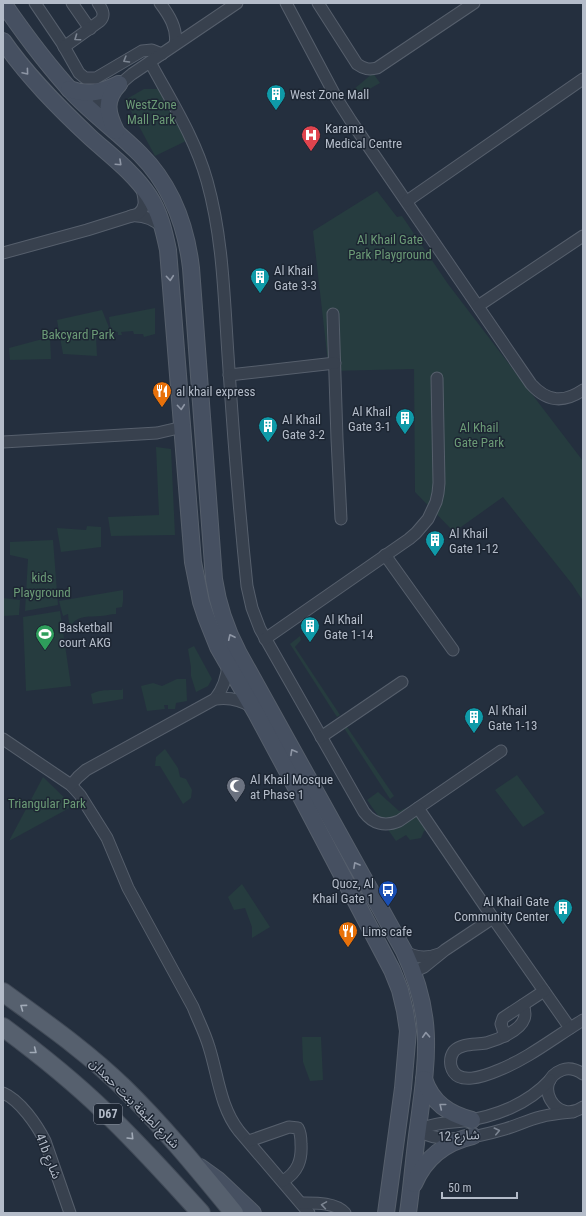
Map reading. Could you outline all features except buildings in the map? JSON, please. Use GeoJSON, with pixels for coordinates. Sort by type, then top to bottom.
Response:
{"type":"FeatureCollection","features":[{"type":"Feature","properties":{"kind":"main road","name":"شارع لطيفة بنت حمدان"},"geometry":{"type":"LineString","coordinates":[[3,992],[62,1035],[93,1060],[122,1087],[150,1115],[192,1162],[234,1213]]}},
{"type":"Feature","properties":{"kind":"main road","name":"شارع لطيفة بنت حمدان"},"geometry":{"type":"LineString","coordinates":[[3,1027],[51,1064],[105,1111],[201,1213]]}},
{"type":"Feature","properties":{"kind":"street"},"geometry":{"type":"LineString","coordinates":[[3,3],[37,50],[69,88],[89,109],[139,153],[159,176],[174,201],[184,229],[191,268],[206,479],[216,592],[227,629],[238,652],[404,951],[414,972],[421,998],[426,1025],[427,1052],[408,1213]]}},
{"type":"Feature","properties":{"kind":"street"},"geometry":{"type":"LineString","coordinates":[[35,3],[64,47],[79,74],[89,79],[96,78],[142,51],[152,50],[162,54]]}},
{"type":"Feature","properties":{"kind":"street"},"geometry":{"type":"LineString","coordinates":[[72,3],[90,29]]}},
{"type":"Feature","properties":{"kind":"street"},"geometry":{"type":"LineString","coordinates":[[64,47],[102,19],[103,12],[98,3]]}},
{"type":"Feature","properties":{"kind":"street"},"geometry":{"type":"LineString","coordinates":[[160,3],[173,26],[176,39],[175,44]]}},
{"type":"Feature","properties":{"kind":"street"},"geometry":{"type":"LineString","coordinates":[[61,108],[74,112],[89,109],[119,84],[175,44],[237,3]]}},
{"type":"Feature","properties":{"kind":"street"},"geometry":{"type":"LineString","coordinates":[[286,3],[337,98],[536,389],[547,396],[561,399],[574,396],[583,390]]}},
{"type":"Feature","properties":{"kind":"street"},"geometry":{"type":"LineString","coordinates":[[318,3],[357,64],[366,69],[372,69],[377,68],[474,3]]}},
{"type":"Feature","properties":{"kind":"street"},"geometry":{"type":"LineString","coordinates":[[3,41],[24,69],[61,108],[140,185],[156,208],[164,230],[168,250],[193,562],[197,586],[208,625],[218,647],[252,707],[392,970],[400,990],[405,1011],[408,1031],[403,1088],[386,1213]]}},
{"type":"Feature","properties":{"kind":"street"},"geometry":{"type":"LineString","coordinates":[[150,62],[188,132],[200,159],[217,222],[247,586],[254,613],[265,639],[364,812],[368,817],[379,823],[390,824],[399,821],[501,751]]}},
{"type":"Feature","properties":{"kind":"street"},"geometry":{"type":"LineString","coordinates":[[407,202],[583,79]]}},
{"type":"Feature","properties":{"kind":"street"},"geometry":{"type":"LineString","coordinates":[[69,88],[80,92],[92,93],[104,91],[119,84]]}},
{"type":"Feature","properties":{"kind":"street"},"geometry":{"type":"LineString","coordinates":[[118,134],[110,118],[108,108],[110,97],[119,84]]}},
{"type":"Feature","properties":{"kind":"street"},"geometry":{"type":"LineString","coordinates":[[3,253],[130,216],[141,211],[144,205],[140,185]]}},
{"type":"Feature","properties":{"kind":"street"},"geometry":{"type":"LineString","coordinates":[[130,216],[147,218],[156,222],[164,230]]}},
{"type":"Feature","properties":{"kind":"street"},"geometry":{"type":"LineString","coordinates":[[478,306],[583,236]]}},
{"type":"Feature","properties":{"kind":"street"},"geometry":{"type":"LineString","coordinates":[[333,314],[342,519]]}},
{"type":"Feature","properties":{"kind":"street"},"geometry":{"type":"LineString","coordinates":[[229,375],[335,363]]}},
{"type":"Feature","properties":{"kind":"street"},"geometry":{"type":"LineString","coordinates":[[265,639],[416,533],[428,519],[436,502],[439,484],[437,378]]}},
{"type":"Feature","properties":{"kind":"street"},"geometry":{"type":"LineString","coordinates":[[183,427],[197,440],[200,460],[206,479]]}},
{"type":"Feature","properties":{"kind":"street"},"geometry":{"type":"LineString","coordinates":[[3,442],[157,433],[183,427]]}},
{"type":"Feature","properties":{"kind":"street"},"geometry":{"type":"LineString","coordinates":[[157,433],[171,437],[183,445]]}},
{"type":"Feature","properties":{"kind":"street"},"geometry":{"type":"LineString","coordinates":[[385,555],[453,650]]}},
{"type":"Feature","properties":{"kind":"street"},"geometry":{"type":"LineString","coordinates":[[215,699],[223,687],[228,672],[228,664]]}},
{"type":"Feature","properties":{"kind":"street"},"geometry":{"type":"LineString","coordinates":[[321,737],[402,682]]}},
{"type":"Feature","properties":{"kind":"street"},"geometry":{"type":"LineString","coordinates":[[71,785],[86,770],[215,699],[234,699],[252,707]]}},
{"type":"Feature","properties":{"kind":"street"},"geometry":{"type":"LineString","coordinates":[[3,739],[71,785],[80,795],[107,838],[128,888],[193,1007],[209,1047],[226,1110],[234,1124],[309,1213]]}},
{"type":"Feature","properties":{"kind":"street"},"geometry":{"type":"LineString","coordinates":[[418,808],[570,1028]]}},
{"type":"Feature","properties":{"kind":"street"},"geometry":{"type":"LineString","coordinates":[[378,943],[397,969],[408,973],[414,972],[424,967],[439,954],[493,918]]}},
{"type":"Feature","properties":{"kind":"street"},"geometry":{"type":"LineString","coordinates":[[404,951],[415,957],[421,958],[439,954]]}},
{"type":"Feature","properties":{"kind":"street"},"geometry":{"type":"LineString","coordinates":[[505,1036],[501,1024],[503,1018],[544,991]]}},
{"type":"Feature","properties":{"kind":"street"},"geometry":{"type":"LineString","coordinates":[[523,1004],[525,1016],[522,1023],[505,1036],[485,1043],[459,1047],[452,1054],[451,1058],[451,1065],[454,1072],[460,1077],[468,1079],[493,1072],[522,1059],[583,1020]]}},
{"type":"Feature","properties":{"kind":"street"},"geometry":{"type":"LineString","coordinates":[[408,1031],[414,1042],[416,1054],[409,1117],[411,1124],[418,1131]]}},
{"type":"Feature","properties":{"kind":"street","name":"شارع 12"},"geometry":{"type":"LineString","coordinates":[[418,1131],[427,1126],[472,1120],[495,1114],[519,1104],[536,1094],[557,1072],[566,1069],[581,1070]]}},
{"type":"Feature","properties":{"kind":"street"},"geometry":{"type":"LineString","coordinates":[[424,1079],[432,1096],[441,1106],[460,1117],[472,1120]]}},
{"type":"Feature","properties":{"kind":"street"},"geometry":{"type":"LineString","coordinates":[[550,1080],[548,1089],[549,1098],[555,1107],[563,1111],[578,1110]]}},
{"type":"Feature","properties":{"kind":"street","name":"41b شارع"},"geometry":{"type":"LineString","coordinates":[[3,1093],[17,1104],[39,1130],[45,1141],[67,1212]]}},
{"type":"Feature","properties":{"kind":"street","name":"شارع 12"},"geometry":{"type":"LineString","coordinates":[[418,1131],[436,1137],[453,1138],[473,1136],[504,1129],[539,1118],[578,1110]]}},
{"type":"Feature","properties":{"kind":"street"},"geometry":{"type":"LineString","coordinates":[[249,1141],[289,1127],[298,1128],[301,1134],[300,1163],[293,1174],[283,1181]]}},
{"type":"Feature","properties":{"kind":"street"},"geometry":{"type":"LineString","coordinates":[[394,1213],[403,1153],[409,1141],[418,1131]]}},
{"type":"Feature","properties":{"kind":"street"},"geometry":{"type":"LineString","coordinates":[[410,1196],[416,1179],[426,1163],[447,1145],[473,1136]]}},
{"type":"Feature","properties":{"kind":"street"},"geometry":{"type":"LineString","coordinates":[[192,1162],[218,1180],[253,1213]]}},
{"type":"Feature","properties":{"kind":"street"},"geometry":{"type":"LineString","coordinates":[[301,1203],[325,1204],[338,1208],[345,1213]]}},
{"type":"Feature","properties":{"kind":"green space"},"geometry":{"type":"Polygon","coordinates":[[[373,73],[380,83],[355,97],[353,90],[373,73]]]}},
{"type":"Feature","properties":{"kind":"green space","name":"WestZone Mall Park"},"geometry":{"type":"Polygon","coordinates":[[[144,89],[159,89],[186,141],[155,156],[125,100],[144,89]]]}},
{"type":"Feature","properties":{"kind":"green space","name":"Al Khail Gate Park"},"geometry":{"type":"Polygon","coordinates":[[[377,191],[397,217],[402,216],[448,284],[583,461],[583,601],[572,584],[503,497],[454,532],[415,492],[414,369],[329,371],[313,231],[377,191]]]}},
{"type":"Feature","properties":{"kind":"green space"},"geometry":{"type":"Polygon","coordinates":[[[155,308],[155,334],[144,337],[143,334],[134,334],[133,331],[121,332],[122,335],[118,335],[118,332],[111,331],[109,317],[155,308]]]}},
{"type":"Feature","properties":{"kind":"green space","name":"Bakcyard Park"},"geometry":{"type":"Polygon","coordinates":[[[102,310],[110,330],[96,337],[97,356],[63,354],[57,320],[102,310]]]}},
{"type":"Feature","properties":{"kind":"green space"},"geometry":{"type":"Polygon","coordinates":[[[50,337],[51,359],[10,360],[9,348],[50,337]]]}},
{"type":"Feature","properties":{"kind":"green space"},"geometry":{"type":"Polygon","coordinates":[[[156,447],[171,449],[175,535],[111,536],[108,517],[159,515],[156,447]]]}},
{"type":"Feature","properties":{"kind":"green space"},"geometry":{"type":"Polygon","coordinates":[[[87,526],[101,527],[101,547],[61,552],[57,528],[86,530],[87,526]]]}},
{"type":"Feature","properties":{"kind":"green space","name":"kids Playground"},"geometry":{"type":"Polygon","coordinates":[[[53,540],[58,605],[25,611],[28,559],[10,555],[10,542],[53,540]]]}},
{"type":"Feature","properties":{"kind":"green space"},"geometry":{"type":"Polygon","coordinates":[[[123,590],[122,607],[116,608],[116,614],[85,617],[78,619],[72,624],[69,623],[68,614],[63,616],[59,601],[123,590]]]}},
{"type":"Feature","properties":{"kind":"green space"},"geometry":{"type":"Polygon","coordinates":[[[3,598],[20,600],[19,615],[3,616],[3,598]]]}},
{"type":"Feature","properties":{"kind":"green space","name":"Basketball court AKG"},"geometry":{"type":"Polygon","coordinates":[[[60,611],[71,686],[26,691],[23,617],[60,611]]]}},
{"type":"Feature","properties":{"kind":"green space"},"geometry":{"type":"Polygon","coordinates":[[[300,636],[301,640],[295,647],[340,715],[337,717],[290,644],[300,636]]]}},
{"type":"Feature","properties":{"kind":"green space"},"geometry":{"type":"Polygon","coordinates":[[[194,646],[212,679],[208,686],[196,692],[191,676],[188,649],[194,646]]]}},
{"type":"Feature","properties":{"kind":"green space"},"geometry":{"type":"Polygon","coordinates":[[[177,679],[186,679],[187,701],[176,703],[175,709],[168,709],[168,705],[164,705],[165,709],[147,711],[141,686],[153,683],[162,686],[177,679]]]}},
{"type":"Feature","properties":{"kind":"green space"},"geometry":{"type":"Polygon","coordinates":[[[123,688],[123,699],[93,704],[91,694],[94,692],[122,690],[123,688]]]}},
{"type":"Feature","properties":{"kind":"green space"},"geometry":{"type":"Polygon","coordinates":[[[347,727],[394,796],[390,799],[344,728],[347,727]]]}},
{"type":"Feature","properties":{"kind":"green space"},"geometry":{"type":"Polygon","coordinates":[[[165,749],[178,768],[180,777],[186,779],[192,790],[191,798],[183,804],[160,766],[155,766],[156,757],[165,749]]]}},
{"type":"Feature","properties":{"kind":"green space"},"geometry":{"type":"Polygon","coordinates":[[[517,775],[545,813],[523,827],[495,790],[517,775]]]}},
{"type":"Feature","properties":{"kind":"green space","name":"Triangular Park"},"geometry":{"type":"Polygon","coordinates":[[[43,777],[73,806],[9,841],[43,777]]]}},
{"type":"Feature","properties":{"kind":"green space"},"geometry":{"type":"Polygon","coordinates":[[[378,792],[399,811],[413,805],[428,828],[424,831],[421,838],[410,840],[406,835],[396,841],[367,800],[378,792]]]}},
{"type":"Feature","properties":{"kind":"green space"},"geometry":{"type":"Polygon","coordinates":[[[242,884],[270,927],[252,938],[252,927],[245,908],[234,910],[228,897],[242,884]]]}},
{"type":"Feature","properties":{"kind":"green space"},"geometry":{"type":"Polygon","coordinates":[[[302,1037],[321,1037],[323,1080],[310,1081],[303,1062],[302,1037]]]}},
{"type":"Feature","properties":{"kind":"place","name":"West Zone Mall"},"geometry":{"type":"Point","coordinates":[276,111]}},
{"type":"Feature","properties":{"kind":"place","name":"Karama Medical Centre"},"geometry":{"type":"Point","coordinates":[311,152]}},
{"type":"Feature","properties":{"kind":"place","name":"Al Khail Gate 3-3"},"geometry":{"type":"Point","coordinates":[260,294]}},
{"type":"Feature","properties":{"kind":"place","name":"al khail express"},"geometry":{"type":"Point","coordinates":[162,408]}},
{"type":"Feature","properties":{"kind":"place","name":"Al Khail Gate 3-1"},"geometry":{"type":"Point","coordinates":[405,435]}},
{"type":"Feature","properties":{"kind":"place","name":"Al Khail Gate 3-2"},"geometry":{"type":"Point","coordinates":[268,443]}},
{"type":"Feature","properties":{"kind":"place","name":"Al Khail Gate 1-12"},"geometry":{"type":"Point","coordinates":[435,557]}},
{"type":"Feature","properties":{"kind":"place","name":"Al Khail Gate 1-14"},"geometry":{"type":"Point","coordinates":[310,643]}},
{"type":"Feature","properties":{"kind":"place","name":"Basketball court AKG"},"geometry":{"type":"Point","coordinates":[45,651]}},
{"type":"Feature","properties":{"kind":"place","name":"Al Khail Gate 1-13"},"geometry":{"type":"Point","coordinates":[474,734]}},
{"type":"Feature","properties":{"kind":"place","name":"Al Khail Mosque at Phase 1"},"geometry":{"type":"Point","coordinates":[236,803]}},
{"type":"Feature","properties":{"kind":"place","name":"Quoz, Al Khail Gate 1"},"geometry":{"type":"Point","coordinates":[388,907]}},
{"type":"Feature","properties":{"kind":"place","name":"Al Khail Gate Community Center"},"geometry":{"type":"Point","coordinates":[563,925]}},
{"type":"Feature","properties":{"kind":"place","name":"Lims cafe"},"geometry":{"type":"Point","coordinates":[348,948]}},
{"type":"Feature","properties":{"kind":"park label","name":"Al Khail Gate Park Playground"},"geometry":{"type":"Point","coordinates":[390,246]}}]}
